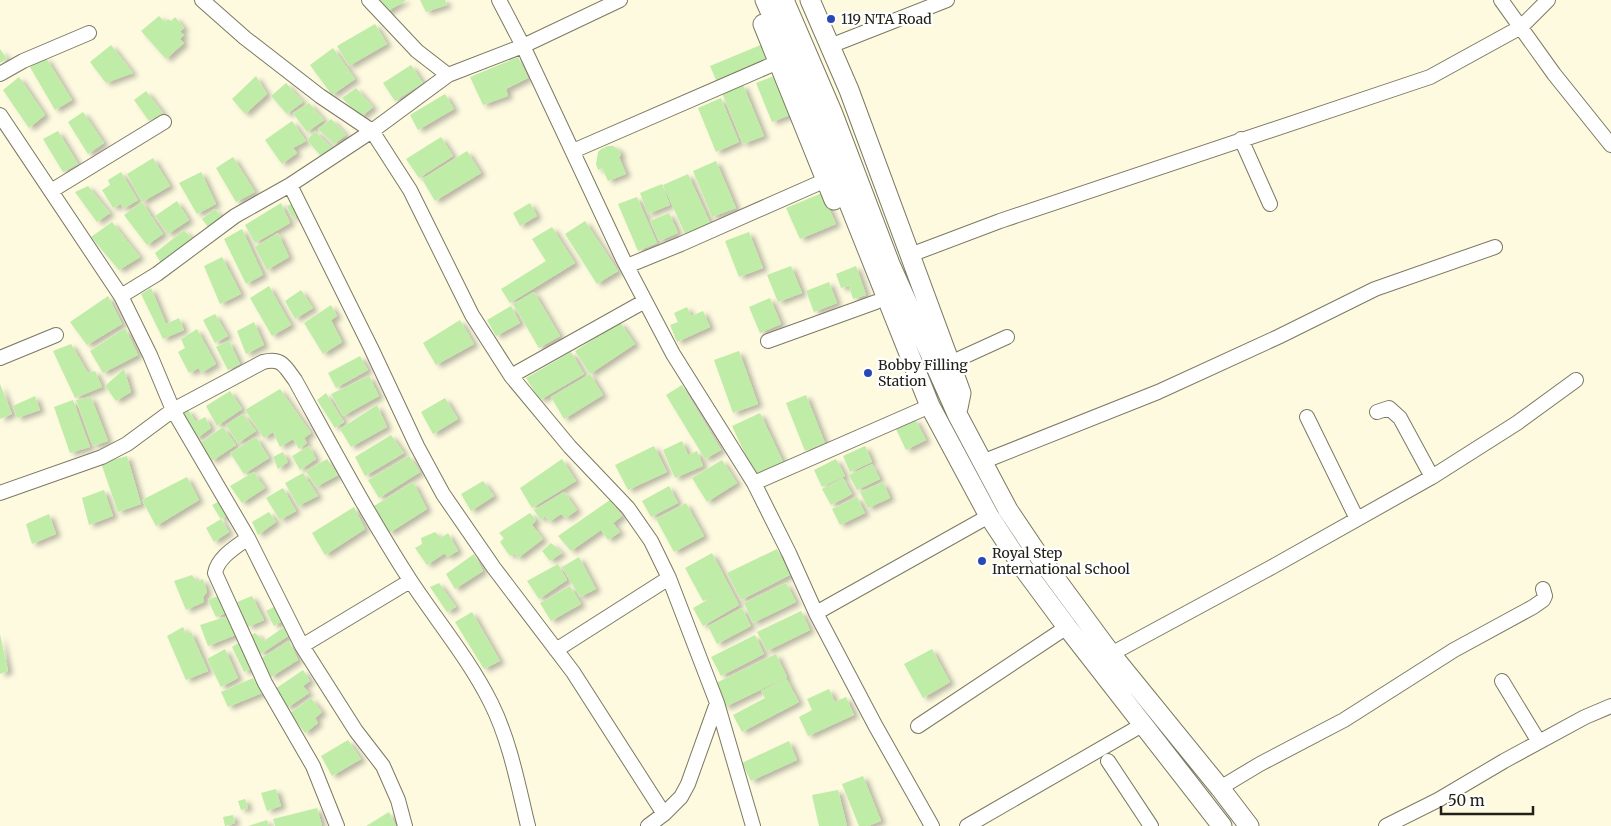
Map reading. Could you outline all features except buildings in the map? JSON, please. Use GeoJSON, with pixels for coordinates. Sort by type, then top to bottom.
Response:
{"type":"FeatureCollection","features":[{"type":"Feature","properties":{"kind":"main road"},"geometry":{"type":"LineString","coordinates":[[753,0],[908,380],[928,401]]}},
{"type":"Feature","properties":{"kind":"main road"},"geometry":{"type":"LineString","coordinates":[[765,0],[790,56],[928,401],[989,516],[1024,569],[1067,628],[1217,824]]}},
{"type":"Feature","properties":{"kind":"main road"},"geometry":{"type":"LineString","coordinates":[[784,0],[847,149],[890,264],[957,414],[982,462],[1014,518],[1041,559],[1111,654],[1249,826]]}},
{"type":"Feature","properties":{"kind":"main road"},"geometry":{"type":"LineString","coordinates":[[810,0],[849,90],[950,363],[960,393],[957,414]]}},
{"type":"Feature","properties":{"kind":"street"},"geometry":{"type":"LineString","coordinates":[[202,0],[245,38],[320,96],[372,130],[410,190],[472,315],[511,376],[570,447],[628,508],[651,541],[670,578],[717,703],[753,826]]}},
{"type":"Feature","properties":{"kind":"street"},"geometry":{"type":"LineString","coordinates":[[369,0],[418,51],[448,75]]}},
{"type":"Feature","properties":{"kind":"street"},"geometry":{"type":"LineString","coordinates":[[499,0],[523,46],[645,301],[673,354],[754,483],[816,613],[874,725],[932,826]]}},
{"type":"Feature","properties":{"kind":"street"},"geometry":{"type":"LineString","coordinates":[[121,296],[157,274],[235,216],[290,185],[372,130],[448,75],[523,46],[620,0]]}},
{"type":"Feature","properties":{"kind":"street"},"geometry":{"type":"LineString","coordinates":[[830,46],[947,0]]}},
{"type":"Feature","properties":{"kind":"street"},"geometry":{"type":"LineString","coordinates":[[1501,0],[1554,74],[1611,146]]}},
{"type":"Feature","properties":{"kind":"street"},"geometry":{"type":"LineString","coordinates":[[910,255],[1000,221],[1430,77],[1521,27],[1548,0]]}},
{"type":"Feature","properties":{"kind":"street"},"geometry":{"type":"LineString","coordinates":[[0,74],[89,32]]}},
{"type":"Feature","properties":{"kind":"street"},"geometry":{"type":"LineString","coordinates":[[573,151],[778,62]]}},
{"type":"Feature","properties":{"kind":"street"},"geometry":{"type":"LineString","coordinates":[[0,114],[121,296],[150,355],[173,410],[248,538],[302,646],[356,731],[383,766],[398,800],[405,826]]}},
{"type":"Feature","properties":{"kind":"street"},"geometry":{"type":"LineString","coordinates":[[51,191],[164,122]]}},
{"type":"Feature","properties":{"kind":"street"},"geometry":{"type":"LineString","coordinates":[[1241,139],[1270,204]]}},
{"type":"Feature","properties":{"kind":"street"},"geometry":{"type":"LineString","coordinates":[[627,266],[826,180]]}},
{"type":"Feature","properties":{"kind":"street"},"geometry":{"type":"LineString","coordinates":[[290,185],[417,446],[443,494],[494,568],[573,672],[664,814]]}},
{"type":"Feature","properties":{"kind":"street"},"geometry":{"type":"LineString","coordinates":[[982,462],[1158,392],[1278,337],[1375,289],[1495,247]]}},
{"type":"Feature","properties":{"kind":"street"},"geometry":{"type":"LineString","coordinates":[[511,376],[645,301]]}},
{"type":"Feature","properties":{"kind":"street"},"geometry":{"type":"LineString","coordinates":[[768,341],[876,302]]}},
{"type":"Feature","properties":{"kind":"street"},"geometry":{"type":"LineString","coordinates":[[0,358],[56,335]]}},
{"type":"Feature","properties":{"kind":"street"},"geometry":{"type":"LineString","coordinates":[[950,363],[1007,337]]}},
{"type":"Feature","properties":{"kind":"street"},"geometry":{"type":"LineString","coordinates":[[0,493],[102,457],[127,444],[173,410],[263,362],[272,359],[282,363],[294,380],[410,581],[461,652],[491,703],[504,734],[528,826]]}},
{"type":"Feature","properties":{"kind":"street"},"geometry":{"type":"LineString","coordinates":[[1111,654],[1272,567],[1432,477],[1517,423],[1576,380]]}},
{"type":"Feature","properties":{"kind":"street"},"geometry":{"type":"LineString","coordinates":[[754,483],[928,401]]}},
{"type":"Feature","properties":{"kind":"street"},"geometry":{"type":"LineString","coordinates":[[1377,412],[1389,408],[1400,418],[1432,477]]}},
{"type":"Feature","properties":{"kind":"street"},"geometry":{"type":"LineString","coordinates":[[1307,417],[1356,519]]}},
{"type":"Feature","properties":{"kind":"street"},"geometry":{"type":"LineString","coordinates":[[816,613],[989,516]]}},
{"type":"Feature","properties":{"kind":"street"},"geometry":{"type":"LineString","coordinates":[[248,538],[219,563],[215,573],[265,683],[313,766],[337,826]]}},
{"type":"Feature","properties":{"kind":"street"},"geometry":{"type":"LineString","coordinates":[[556,650],[670,578]]}},
{"type":"Feature","properties":{"kind":"street"},"geometry":{"type":"LineString","coordinates":[[302,646],[410,581]]}},
{"type":"Feature","properties":{"kind":"street"},"geometry":{"type":"LineString","coordinates":[[1220,788],[1260,764],[1344,720],[1454,650],[1533,607],[1543,600],[1545,596],[1543,590]]}},
{"type":"Feature","properties":{"kind":"street"},"geometry":{"type":"LineString","coordinates":[[918,726],[1067,628]]}},
{"type":"Feature","properties":{"kind":"street"},"geometry":{"type":"LineString","coordinates":[[1502,681],[1539,742]]}},
{"type":"Feature","properties":{"kind":"street"},"geometry":{"type":"LineString","coordinates":[[648,826],[664,814],[681,797],[688,784],[717,703]]}},
{"type":"Feature","properties":{"kind":"street"},"geometry":{"type":"LineString","coordinates":[[1386,826],[1438,800],[1585,717],[1611,706]]}},
{"type":"Feature","properties":{"kind":"street"},"geometry":{"type":"LineString","coordinates":[[967,826],[1142,725]]}},
{"type":"Feature","properties":{"kind":"street"},"geometry":{"type":"LineString","coordinates":[[1108,761],[1151,826]]}},
{"type":"Feature","properties":{"kind":"place","name":"119 NTA Road"},"geometry":{"type":"Point","coordinates":[831,19]}},
{"type":"Feature","properties":{"kind":"place","name":"Bobby Filling Station"},"geometry":{"type":"Point","coordinates":[868,373]}},
{"type":"Feature","properties":{"kind":"place","name":"Royal Step International School"},"geometry":{"type":"Point","coordinates":[982,561]}}]}
